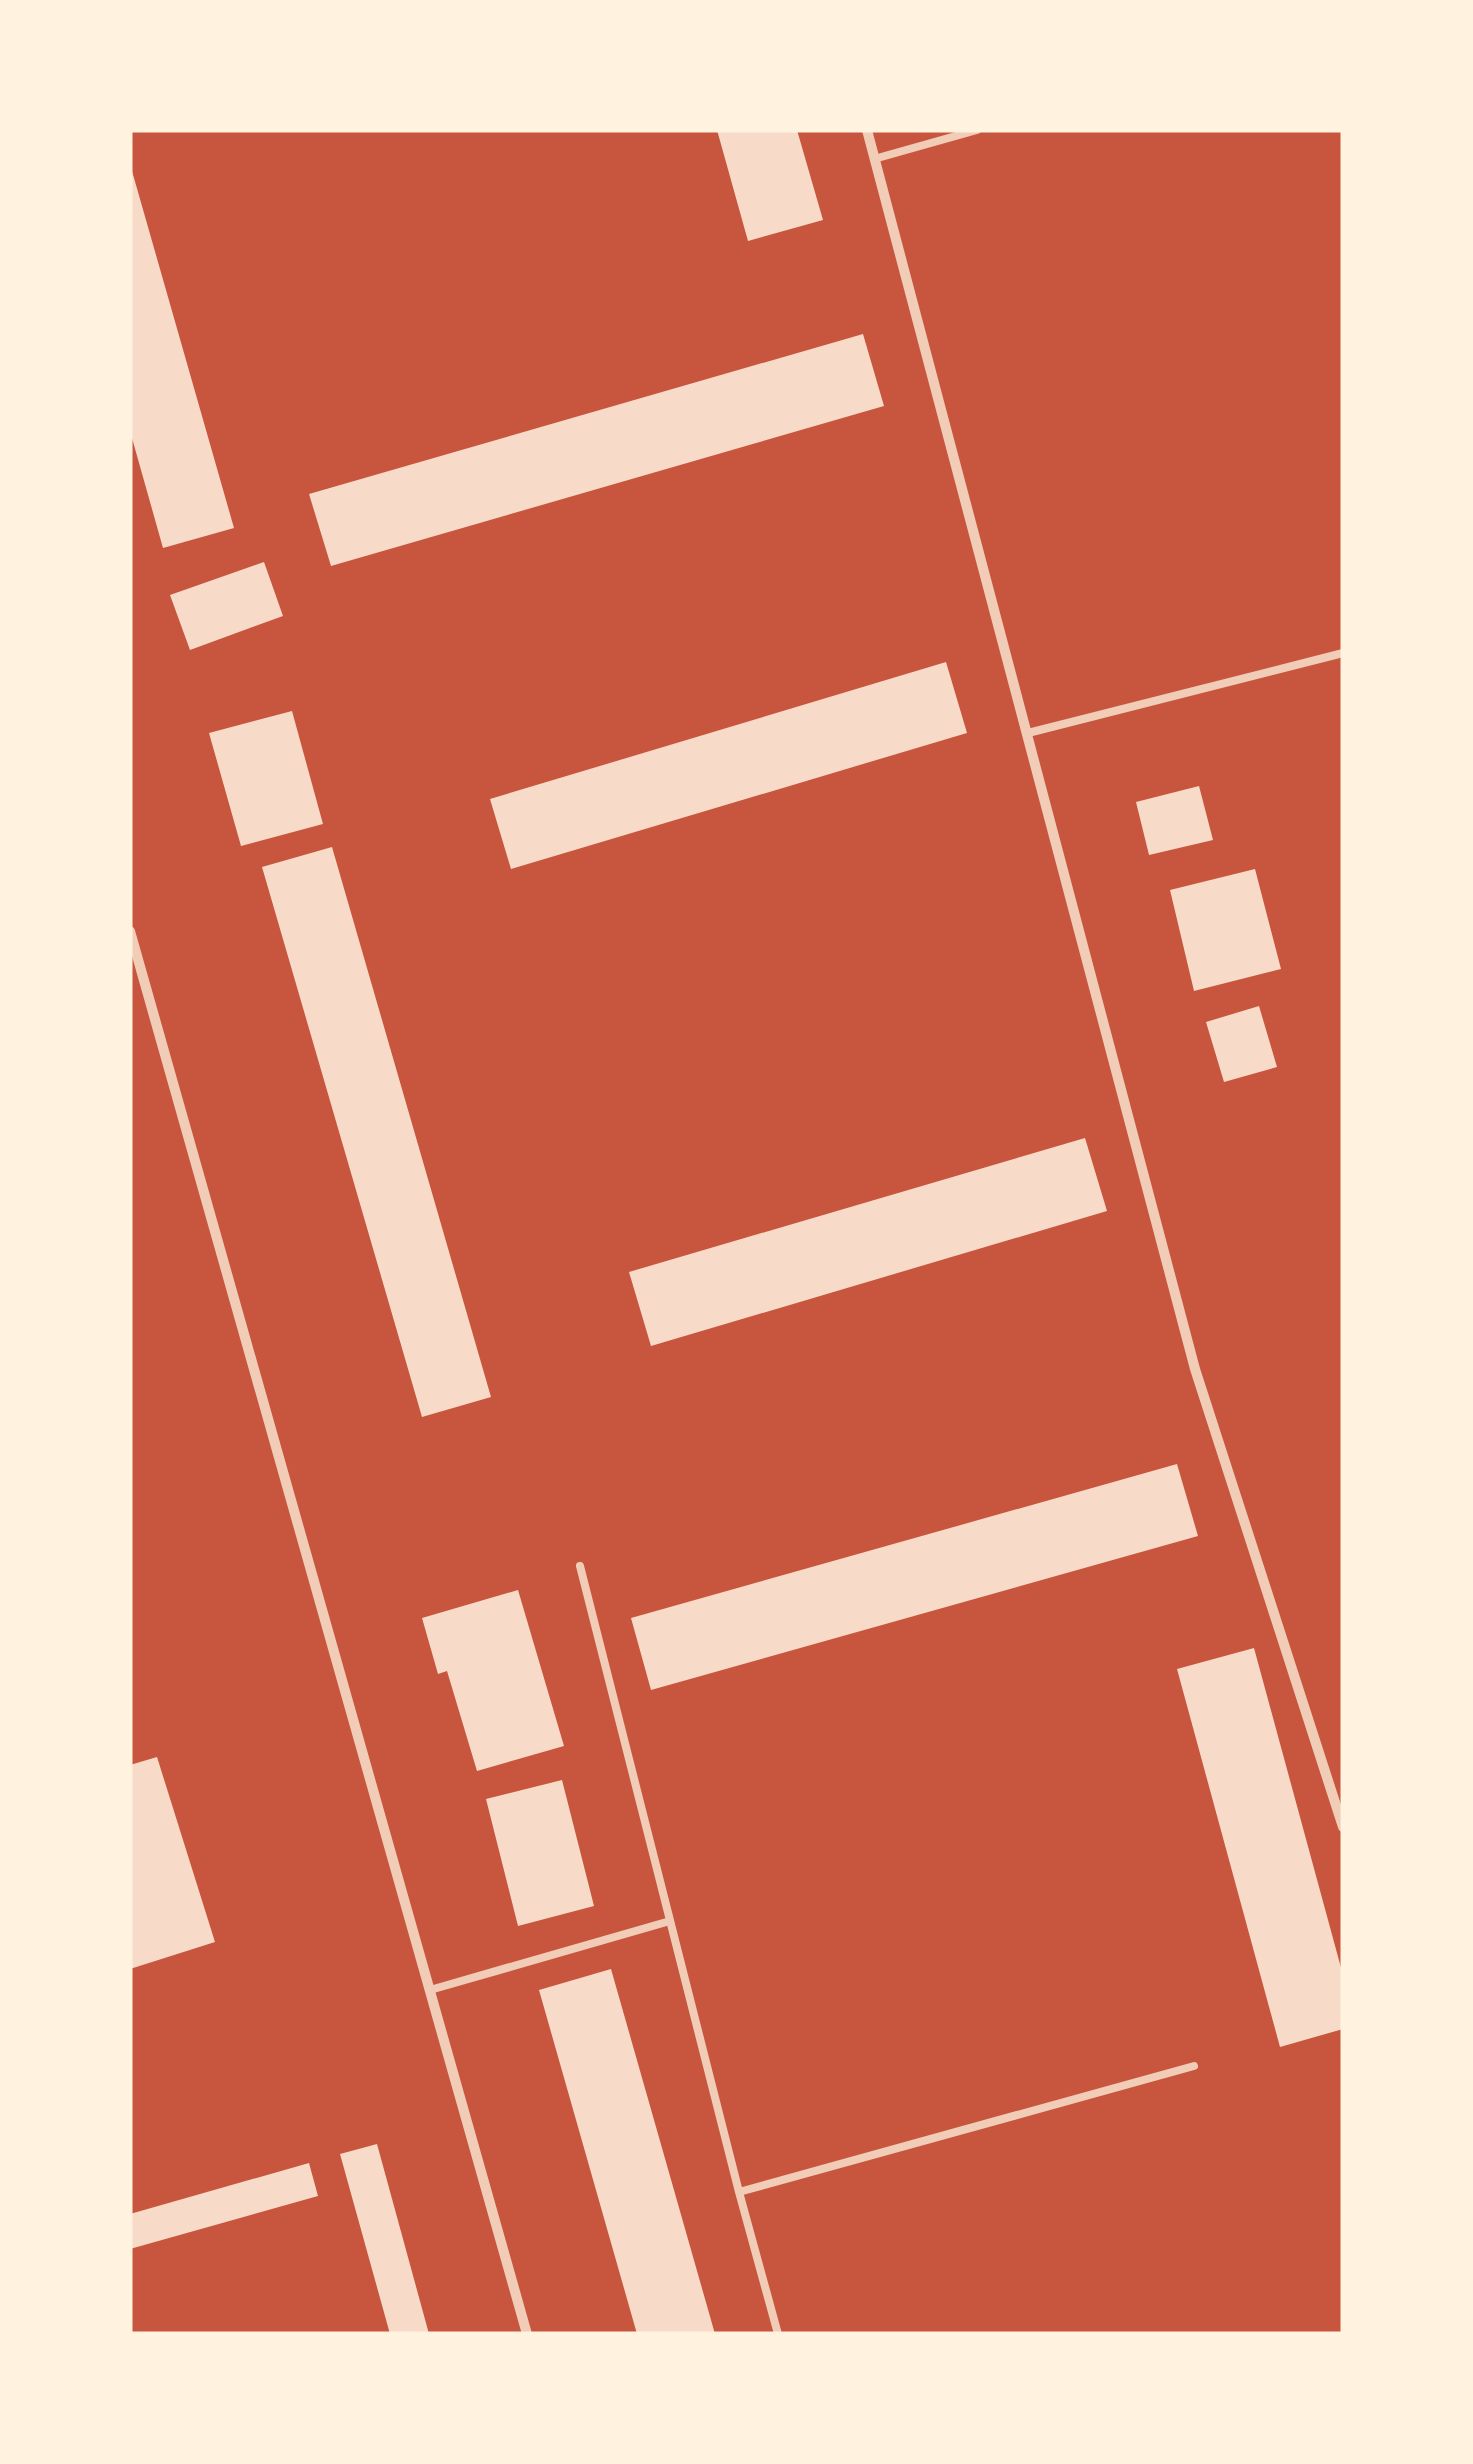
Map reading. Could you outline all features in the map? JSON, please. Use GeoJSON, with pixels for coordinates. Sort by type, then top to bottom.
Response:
{"type":"FeatureCollection","features":[{"type":"Feature","properties":{"kind":"street"},"geometry":{"type":"LineString","coordinates":[[867,130],[1195,1369],[1343,1827]]}},
{"type":"Feature","properties":{"kind":"street"},"geometry":{"type":"LineString","coordinates":[[130,931],[527,2334]]}},
{"type":"Feature","properties":{"kind":"lane"},"geometry":{"type":"LineString","coordinates":[[874,160],[978,130]]}},
{"type":"Feature","properties":{"kind":"lane"},"geometry":{"type":"LineString","coordinates":[[1028,733],[1343,653]]}},
{"type":"Feature","properties":{"kind":"lane"},"geometry":{"type":"LineString","coordinates":[[580,1566],[778,2334]]}},
{"type":"Feature","properties":{"kind":"lane"},"geometry":{"type":"LineString","coordinates":[[430,1990],[670,1921]]}},
{"type":"Feature","properties":{"kind":"lane"},"geometry":{"type":"LineString","coordinates":[[739,2192],[1194,2066]]}},
{"type":"Feature","properties":{"kind":"building"},"geometry":{"type":"Polygon","coordinates":[[[717,130],[797,130],[823,220],[748,241],[717,130]]]}},
{"type":"Feature","properties":{"kind":"building"},"geometry":{"type":"Polygon","coordinates":[[[130,164],[234,528],[163,548],[130,431],[130,164]]]}},
{"type":"Feature","properties":{"kind":"building"},"geometry":{"type":"Polygon","coordinates":[[[863,334],[884,406],[331,566],[309,494],[863,334]]]}},
{"type":"Feature","properties":{"kind":"building"},"geometry":{"type":"Polygon","coordinates":[[[264,562],[283,616],[190,650],[170,595],[264,562]]]}},
{"type":"Feature","properties":{"kind":"building"},"geometry":{"type":"Polygon","coordinates":[[[946,662],[967,733],[511,869],[490,799],[946,662]]]}},
{"type":"Feature","properties":{"kind":"building"},"geometry":{"type":"Polygon","coordinates":[[[292,711],[323,824],[241,846],[209,733],[292,711]]]}},
{"type":"Feature","properties":{"kind":"building"},"geometry":{"type":"Polygon","coordinates":[[[1199,786],[1213,840],[1149,855],[1136,802],[1199,786]]]}},
{"type":"Feature","properties":{"kind":"building"},"geometry":{"type":"Polygon","coordinates":[[[332,847],[491,1397],[422,1417],[262,867],[332,847]]]}},
{"type":"Feature","properties":{"kind":"building"},"geometry":{"type":"Polygon","coordinates":[[[1255,869],[1281,969],[1194,991],[1170,890],[1255,869]]]}},
{"type":"Feature","properties":{"kind":"building"},"geometry":{"type":"Polygon","coordinates":[[[1259,1006],[1277,1067],[1224,1082],[1206,1022],[1259,1006]]]}},
{"type":"Feature","properties":{"kind":"building"},"geometry":{"type":"Polygon","coordinates":[[[1085,1138],[1107,1211],[651,1346],[629,1272],[1085,1138]]]}},
{"type":"Feature","properties":{"kind":"building"},"geometry":{"type":"Polygon","coordinates":[[[1177,1464],[1198,1536],[651,1690],[631,1618],[1177,1464]]]}},
{"type":"Feature","properties":{"kind":"building"},"geometry":{"type":"Polygon","coordinates":[[[518,1590],[564,1746],[477,1771],[447,1671],[438,1674],[422,1618],[518,1590]]]}},
{"type":"Feature","properties":{"kind":"building"},"geometry":{"type":"Polygon","coordinates":[[[1254,1648],[1343,1975],[1343,2029],[1280,2047],[1177,1669],[1254,1648]]]}},
{"type":"Feature","properties":{"kind":"building"},"geometry":{"type":"Polygon","coordinates":[[[157,1757],[215,1942],[130,1969],[130,1765],[157,1757]]]}},
{"type":"Feature","properties":{"kind":"building"},"geometry":{"type":"Polygon","coordinates":[[[562,1780],[594,1906],[518,1926],[486,1799],[562,1780]]]}},
{"type":"Feature","properties":{"kind":"building"},"geometry":{"type":"Polygon","coordinates":[[[611,1969],[715,2334],[637,2334],[539,1990],[611,1969]]]}},
{"type":"Feature","properties":{"kind":"building"},"geometry":{"type":"Polygon","coordinates":[[[377,2144],[429,2334],[390,2334],[340,2154],[377,2144]]]}},
{"type":"Feature","properties":{"kind":"building"},"geometry":{"type":"Polygon","coordinates":[[[309,2163],[318,2196],[130,2249],[130,2214],[309,2163]]]}}]}
